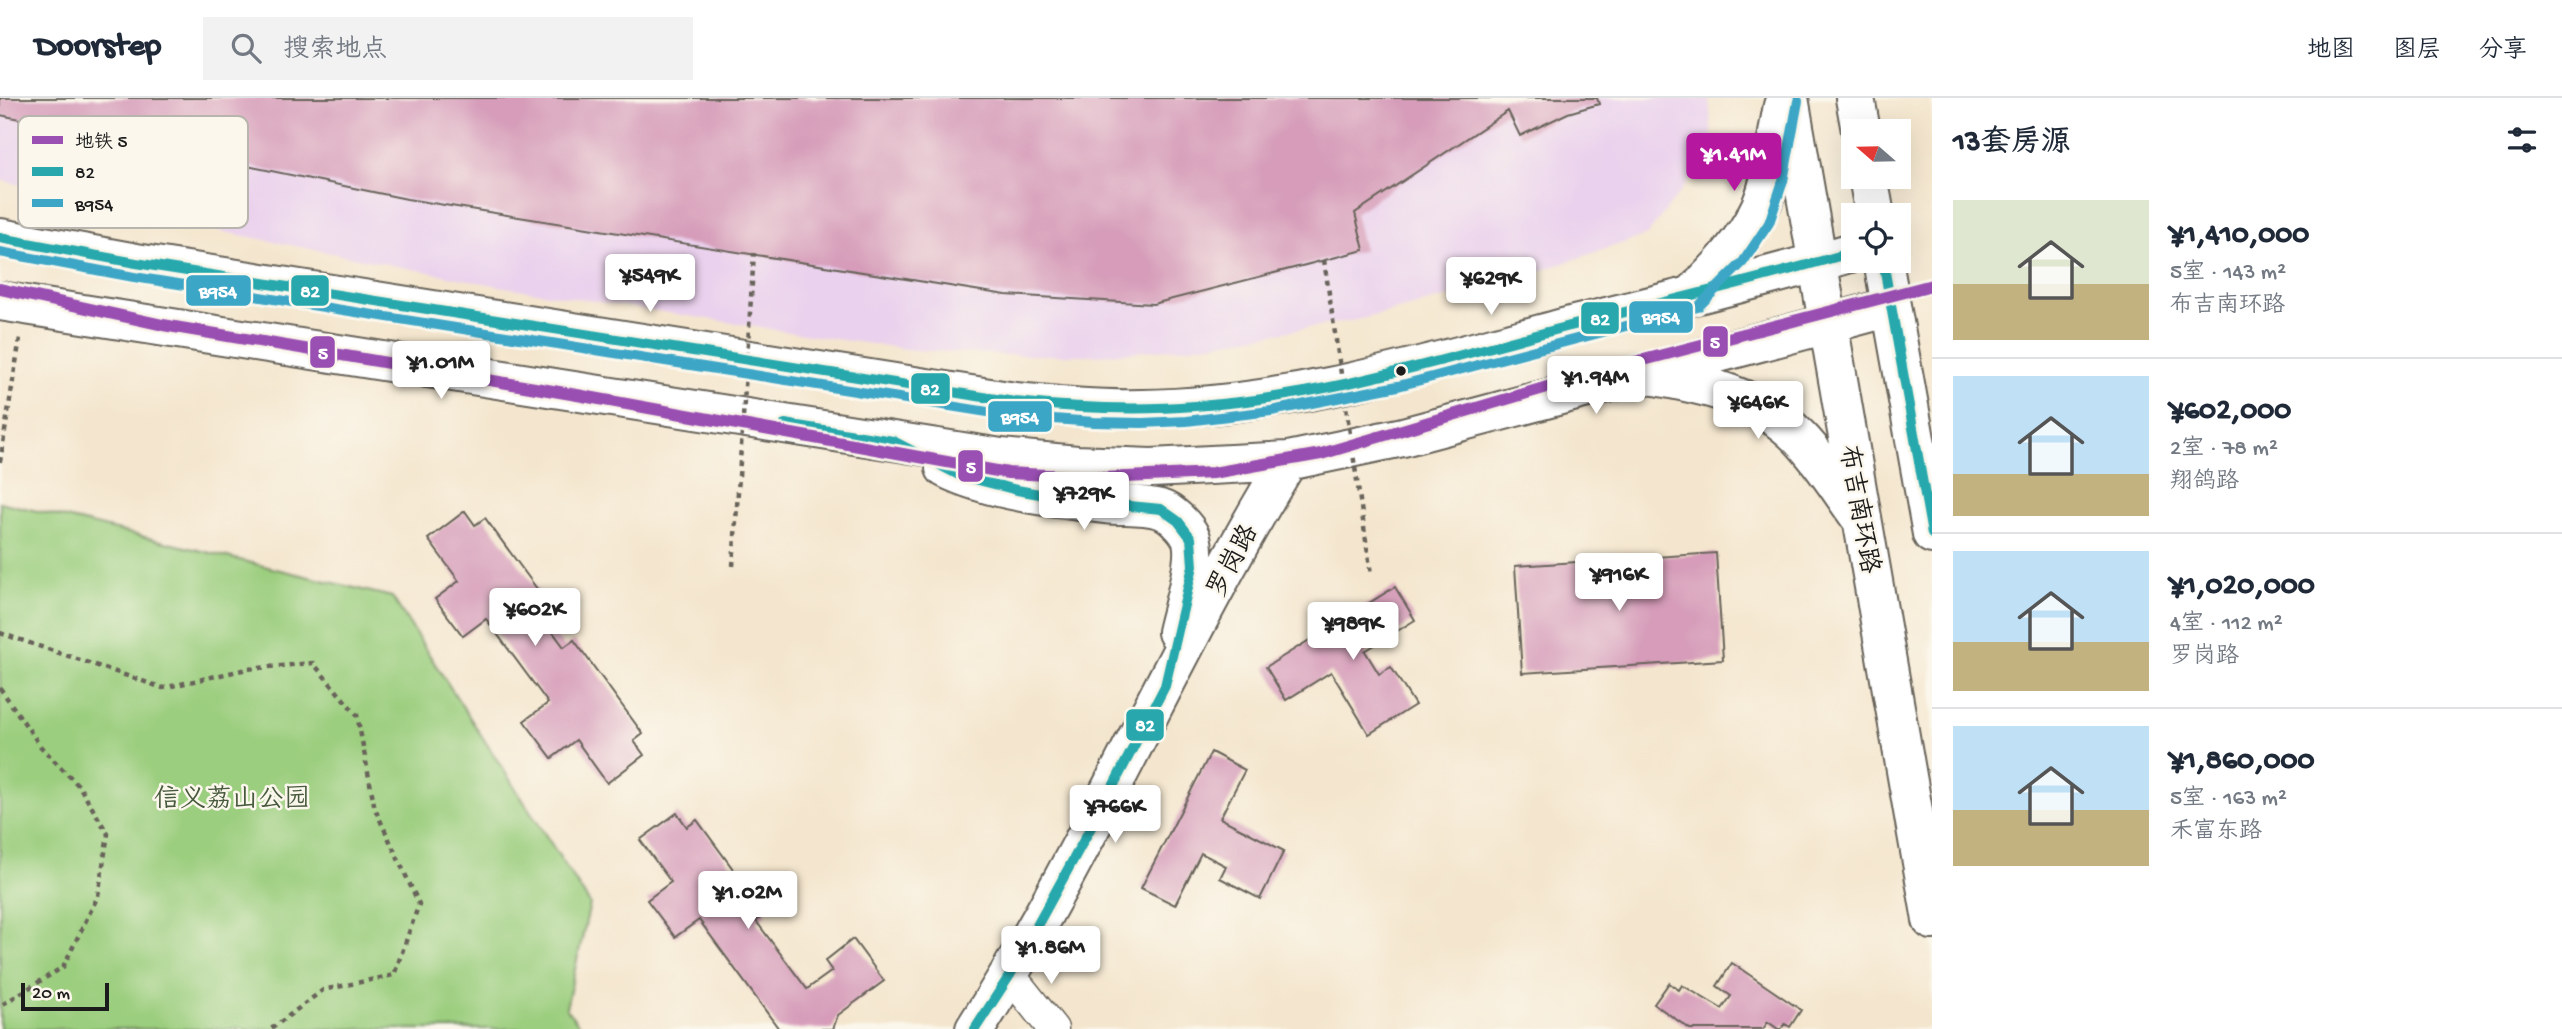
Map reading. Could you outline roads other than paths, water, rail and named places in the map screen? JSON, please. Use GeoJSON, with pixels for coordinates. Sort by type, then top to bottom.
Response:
{"type":"FeatureCollection","features":[{"type":"Feature","properties":{"kind":"street","name":"布吉南环路"},"geometry":{"type":"LineString","coordinates":[[1787,98],[1836,258],[1829,323],[1932,920]]}},
{"type":"Feature","properties":{"kind":"street"},"geometry":{"type":"LineString","coordinates":[[1693,294],[1723,265],[1762,206],[1787,98]]}},
{"type":"Feature","properties":{"kind":"street"},"geometry":{"type":"LineString","coordinates":[[1855,98],[1859,119]]}},
{"type":"Feature","properties":{"kind":"street"},"geometry":{"type":"LineString","coordinates":[[0,238],[150,265],[1015,401],[1082,408],[1142,410],[1210,405],[1301,393],[1408,369],[1836,258]]}},
{"type":"Feature","properties":{"kind":"street"},"geometry":{"type":"LineString","coordinates":[[1885,273],[1932,534]]}},
{"type":"Feature","properties":{"kind":"street"},"geometry":{"type":"LineString","coordinates":[[13,304],[1001,458],[1151,468],[1288,461],[1403,437],[1891,307]]}},
{"type":"Feature","properties":{"kind":"street"},"geometry":{"type":"LineString","coordinates":[[1640,374],[1691,382],[1732,394],[1770,412],[1800,438],[1865,524]]}},
{"type":"Feature","properties":{"kind":"street"},"geometry":{"type":"LineString","coordinates":[[893,441],[959,475],[1017,490],[1078,501],[1161,509],[1178,521],[1191,538],[1193,566],[1165,686]]}},
{"type":"Feature","properties":{"kind":"street","name":"罗岗路"},"geometry":{"type":"LineString","coordinates":[[975,1029],[1010,975],[1107,798],[1252,519],[1288,461]]}},
{"type":"Feature","properties":{"kind":"street"},"geometry":{"type":"LineString","coordinates":[[1010,975],[1053,1029]]}},
{"type":"Feature","properties":{"kind":"metro line","name":"5"},"geometry":{"type":"LineString","coordinates":[[0,289],[163,325],[577,395],[1008,473],[1104,478],[1213,473],[1321,454],[1605,370],[1932,285]]}},
{"type":"Feature","properties":{"kind":"park label","name":"信义荔山公园"},"geometry":{"type":"Point","coordinates":[232,797]}}]}
